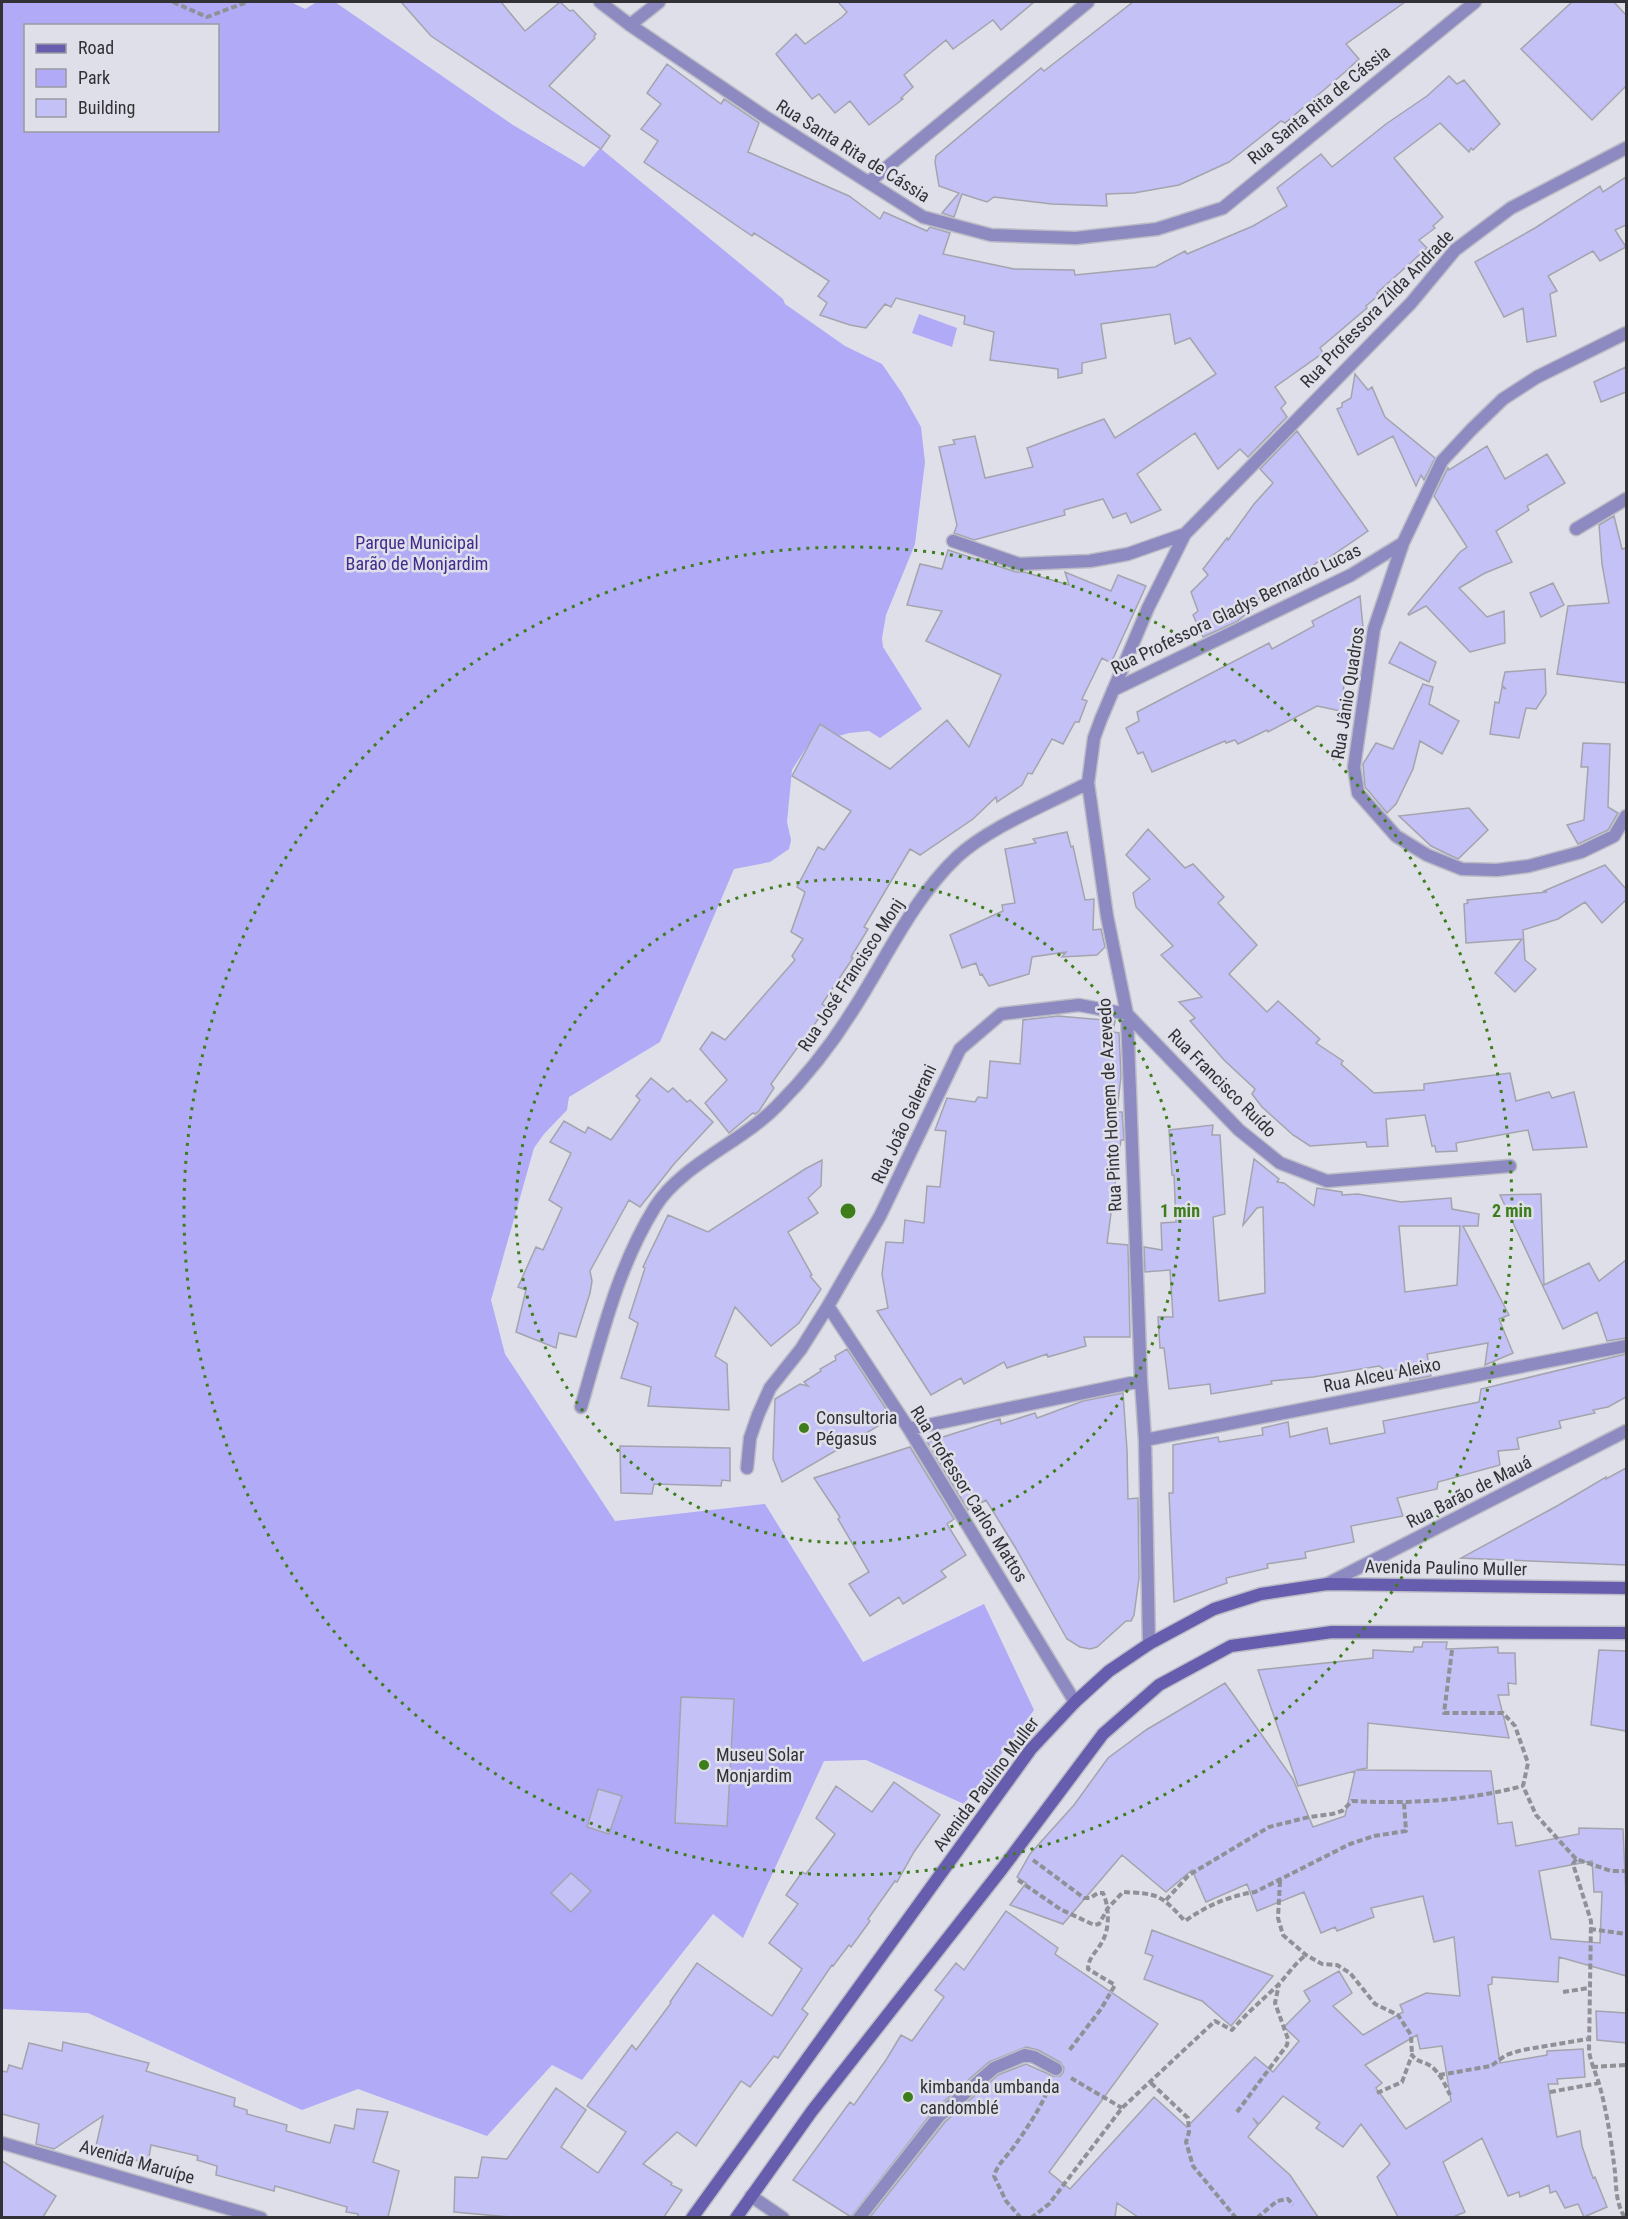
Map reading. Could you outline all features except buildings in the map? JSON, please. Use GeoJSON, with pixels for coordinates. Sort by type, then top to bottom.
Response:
{"type":"FeatureCollection","features":[{"type":"Feature","properties":{"kind":"main road","name":"Avenida Paulino Muller"},"geometry":{"type":"LineString","coordinates":[[692,2217],[1031,1749],[1075,1702],[1109,1671],[1149,1644],[1214,1609],[1261,1594],[1327,1584],[1626,1588]]}},
{"type":"Feature","properties":{"kind":"main road"},"geometry":{"type":"LineString","coordinates":[[736,2217],[812,2111],[1002,1869],[1103,1734],[1159,1684],[1232,1646],[1332,1632],[1626,1633]]}},
{"type":"Feature","properties":{"kind":"street","name":"Rua Santa Rita de Cássia"},"geometry":{"type":"LineString","coordinates":[[600,2],[765,117],[923,217],[991,235],[1076,238],[1157,229],[1223,208],[1475,2]]}},
{"type":"Feature","properties":{"kind":"street"},"geometry":{"type":"LineString","coordinates":[[630,25],[659,2]]}},
{"type":"Feature","properties":{"kind":"street"},"geometry":{"type":"LineString","coordinates":[[869,182],[1088,2]]}},
{"type":"Feature","properties":{"kind":"street","name":"Rua Professora Zilda Andrade"},"geometry":{"type":"LineString","coordinates":[[1185,534],[1411,303],[1455,250],[1511,208],[1626,148]]}},
{"type":"Feature","properties":{"kind":"street"},"geometry":{"type":"LineString","coordinates":[[1403,543],[1443,461],[1503,399],[1537,377],[1626,333]]}},
{"type":"Feature","properties":{"kind":"street"},"geometry":{"type":"LineString","coordinates":[[1576,529],[1626,499]]}},
{"type":"Feature","properties":{"kind":"street"},"geometry":{"type":"LineString","coordinates":[[953,542],[1019,564],[1090,561],[1128,554],[1185,534]]}},
{"type":"Feature","properties":{"kind":"street","name":"Rua Professora Gladys Bernardo Lucas"},"geometry":{"type":"LineString","coordinates":[[1113,690],[1148,608],[1185,534]]}},
{"type":"Feature","properties":{"kind":"street","name":"Rua Professora Gladys Bernardo Lucas"},"geometry":{"type":"LineString","coordinates":[[1113,690],[1351,575],[1403,543]]}},
{"type":"Feature","properties":{"kind":"street","name":"Rua Jânio Quadros"},"geometry":{"type":"LineString","coordinates":[[1403,543],[1374,629],[1353,767],[1358,793],[1396,836],[1427,855],[1462,869],[1497,870],[1529,866],[1581,852],[1614,836],[1626,816]]}},
{"type":"Feature","properties":{"kind":"street","name":"Rua Pinto Homem de Azevedo"},"geometry":{"type":"LineString","coordinates":[[1113,690],[1094,738],[1088,783],[1107,916],[1127,1014],[1145,1440],[1149,1644]]}},
{"type":"Feature","properties":{"kind":"street","name":"Rua José Francisco Monj"},"geometry":{"type":"LineString","coordinates":[[581,1407],[612,1301],[632,1248],[656,1205],[686,1174],[730,1144],[783,1100],[818,1059],[852,1012],[892,944],[926,893],[958,856],[992,832],[1088,783]]}},
{"type":"Feature","properties":{"kind":"street","name":"Rua João Galerani"},"geometry":{"type":"LineString","coordinates":[[747,1468],[750,1438],[770,1388],[801,1349],[880,1216],[960,1049],[1001,1014],[1079,1005],[1127,1014]]}},
{"type":"Feature","properties":{"kind":"street","name":"Rua Francisco Ruído"},"geometry":{"type":"LineString","coordinates":[[1127,1014],[1239,1130],[1280,1163],[1327,1181],[1510,1166]]}},
{"type":"Feature","properties":{"kind":"street","name":"Rua Professor Carlos Mattos"},"geometry":{"type":"LineString","coordinates":[[828,1306],[909,1429],[1075,1702]]}},
{"type":"Feature","properties":{"kind":"street","name":"Rua Alceu Aleixo"},"geometry":{"type":"LineString","coordinates":[[1145,1440],[1626,1346]]}},
{"type":"Feature","properties":{"kind":"street"},"geometry":{"type":"LineString","coordinates":[[909,1429],[1141,1381]]}},
{"type":"Feature","properties":{"kind":"street","name":"Rua Barão de Mauá"},"geometry":{"type":"LineString","coordinates":[[1327,1584],[1626,1431]]}},
{"type":"Feature","properties":{"kind":"street"},"geometry":{"type":"LineString","coordinates":[[859,2217],[939,2116],[994,2068],[1025,2055],[1034,2057],[1056,2069]]}},
{"type":"Feature","properties":{"kind":"street","name":"Avenida Maruípe"},"geometry":{"type":"LineString","coordinates":[[2,2143],[261,2217]]}},
{"type":"Feature","properties":{"kind":"street"},"geometry":{"type":"LineString","coordinates":[[751,2196],[783,2217]]}},
{"type":"Feature","properties":{"kind":"path"},"geometry":{"type":"LineString","coordinates":[[173,2],[207,17],[247,2]]}},
{"type":"Feature","properties":{"kind":"path"},"geometry":{"type":"LineString","coordinates":[[1453,1632],[1444,1713],[1503,1713],[1515,1725],[1528,1763],[1522,1786],[1536,1815],[1576,1858],[1611,1871],[1626,1871]]}},
{"type":"Feature","properties":{"kind":"path"},"geometry":{"type":"LineString","coordinates":[[1166,1900],[1189,1875],[1269,1827],[1342,1811],[1352,1801],[1404,1803],[1484,1796],[1522,1786]]}},
{"type":"Feature","properties":{"kind":"path"},"geometry":{"type":"LineString","coordinates":[[1002,1869],[1060,1909],[1094,1925],[1099,1924],[1108,1908],[1123,1892],[1155,1894],[1166,1900],[1185,1921],[1203,1908],[1241,1894],[1255,1892],[1350,1844],[1374,1836],[1406,1831],[1404,1803]]}},
{"type":"Feature","properties":{"kind":"path"},"geometry":{"type":"LineString","coordinates":[[1017,1849],[1084,1898],[1102,1893],[1108,1908],[1104,1940],[1088,1962],[1088,1969],[1114,1985],[1101,2008],[1056,2069],[1043,2102],[1012,2150],[996,2169],[994,2176],[1006,2201],[1021,2217]]}},
{"type":"Feature","properties":{"kind":"path"},"geometry":{"type":"LineString","coordinates":[[1576,1858],[1573,1864],[1591,1921],[1587,2039],[1592,2067],[1599,2083],[1613,2152],[1617,2180],[1616,2196],[1619,2208],[1625,2217]]}},
{"type":"Feature","properties":{"kind":"path"},"geometry":{"type":"LineString","coordinates":[[1280,1881],[1279,1927],[1290,1942],[1322,1964],[1337,1965],[1350,1973],[1375,2004],[1398,2015],[1411,2035],[1412,2055],[1402,2082],[1377,2093]]}},
{"type":"Feature","properties":{"kind":"path"},"geometry":{"type":"LineString","coordinates":[[1590,1929],[1626,1934]]}},
{"type":"Feature","properties":{"kind":"path"},"geometry":{"type":"LineString","coordinates":[[1031,2217],[1049,2204],[1122,2108],[1215,2021],[1232,2030],[1306,1954]]}},
{"type":"Feature","properties":{"kind":"path"},"geometry":{"type":"LineString","coordinates":[[1237,2112],[1287,2045],[1288,2040],[1275,2003],[1279,1984]]}},
{"type":"Feature","properties":{"kind":"path"},"geometry":{"type":"LineString","coordinates":[[1563,1992],[1589,1988]]}},
{"type":"Feature","properties":{"kind":"path"},"geometry":{"type":"LineString","coordinates":[[1439,2075],[1491,2066],[1506,2055],[1522,2050],[1587,2039]]}},
{"type":"Feature","properties":{"kind":"path"},"geometry":{"type":"LineString","coordinates":[[1412,2055],[1415,2060],[1429,2065],[1439,2075],[1450,2095]]}},
{"type":"Feature","properties":{"kind":"path"},"geometry":{"type":"LineString","coordinates":[[1592,2067],[1626,2065]]}},
{"type":"Feature","properties":{"kind":"path"},"geometry":{"type":"LineString","coordinates":[[1056,2069],[1122,2108]]}},
{"type":"Feature","properties":{"kind":"path"},"geometry":{"type":"LineString","coordinates":[[1151,2083],[1188,2118],[1189,2132],[1186,2142],[1193,2166],[1236,2217]]}},
{"type":"Feature","properties":{"kind":"path"},"geometry":{"type":"LineString","coordinates":[[1550,2092],[1599,2083]]}},
{"type":"Feature","properties":{"kind":"path"},"geometry":{"type":"LineString","coordinates":[[1257,2217],[1277,2201],[1288,2199],[1293,2205]]}},
{"type":"Feature","properties":{"kind":"green space","name":"Parque Municipal Barão de Monjardim"},"geometry":{"type":"Polygon","coordinates":[[[2,2],[291,2],[305,9],[317,2],[335,2],[513,125],[584,167],[600,148],[783,299],[785,304],[845,346],[882,364],[921,427],[925,462],[915,544],[886,615],[882,638],[883,647],[922,709],[880,738],[869,731],[849,733],[808,745],[792,770],[787,822],[791,840],[789,849],[770,862],[734,869],[660,1042],[569,1097],[567,1110],[534,1148],[491,1300],[505,1354],[615,1521],[765,1504],[863,1662],[984,1604],[1034,1710],[964,1804],[866,1760],[824,1761],[743,1938],[713,1914],[582,2080],[552,2065],[487,2136],[358,2089],[302,2110],[88,2013],[2,2009],[2,2]]]}},
{"type":"Feature","properties":{"kind":"green space"},"geometry":{"type":"Polygon","coordinates":[[[919,314],[957,328],[952,347],[912,333],[919,314]]]}},
{"type":"Feature","properties":{"kind":"place","name":"Consultoria Pégasus"},"geometry":{"type":"Point","coordinates":[804,1428]}},
{"type":"Feature","properties":{"kind":"place","name":"Museu Solar Monjardim"},"geometry":{"type":"Point","coordinates":[704,1765]}},
{"type":"Feature","properties":{"kind":"place","name":"kimbanda umbanda candomblé"},"geometry":{"type":"Point","coordinates":[908,2097]}}]}
